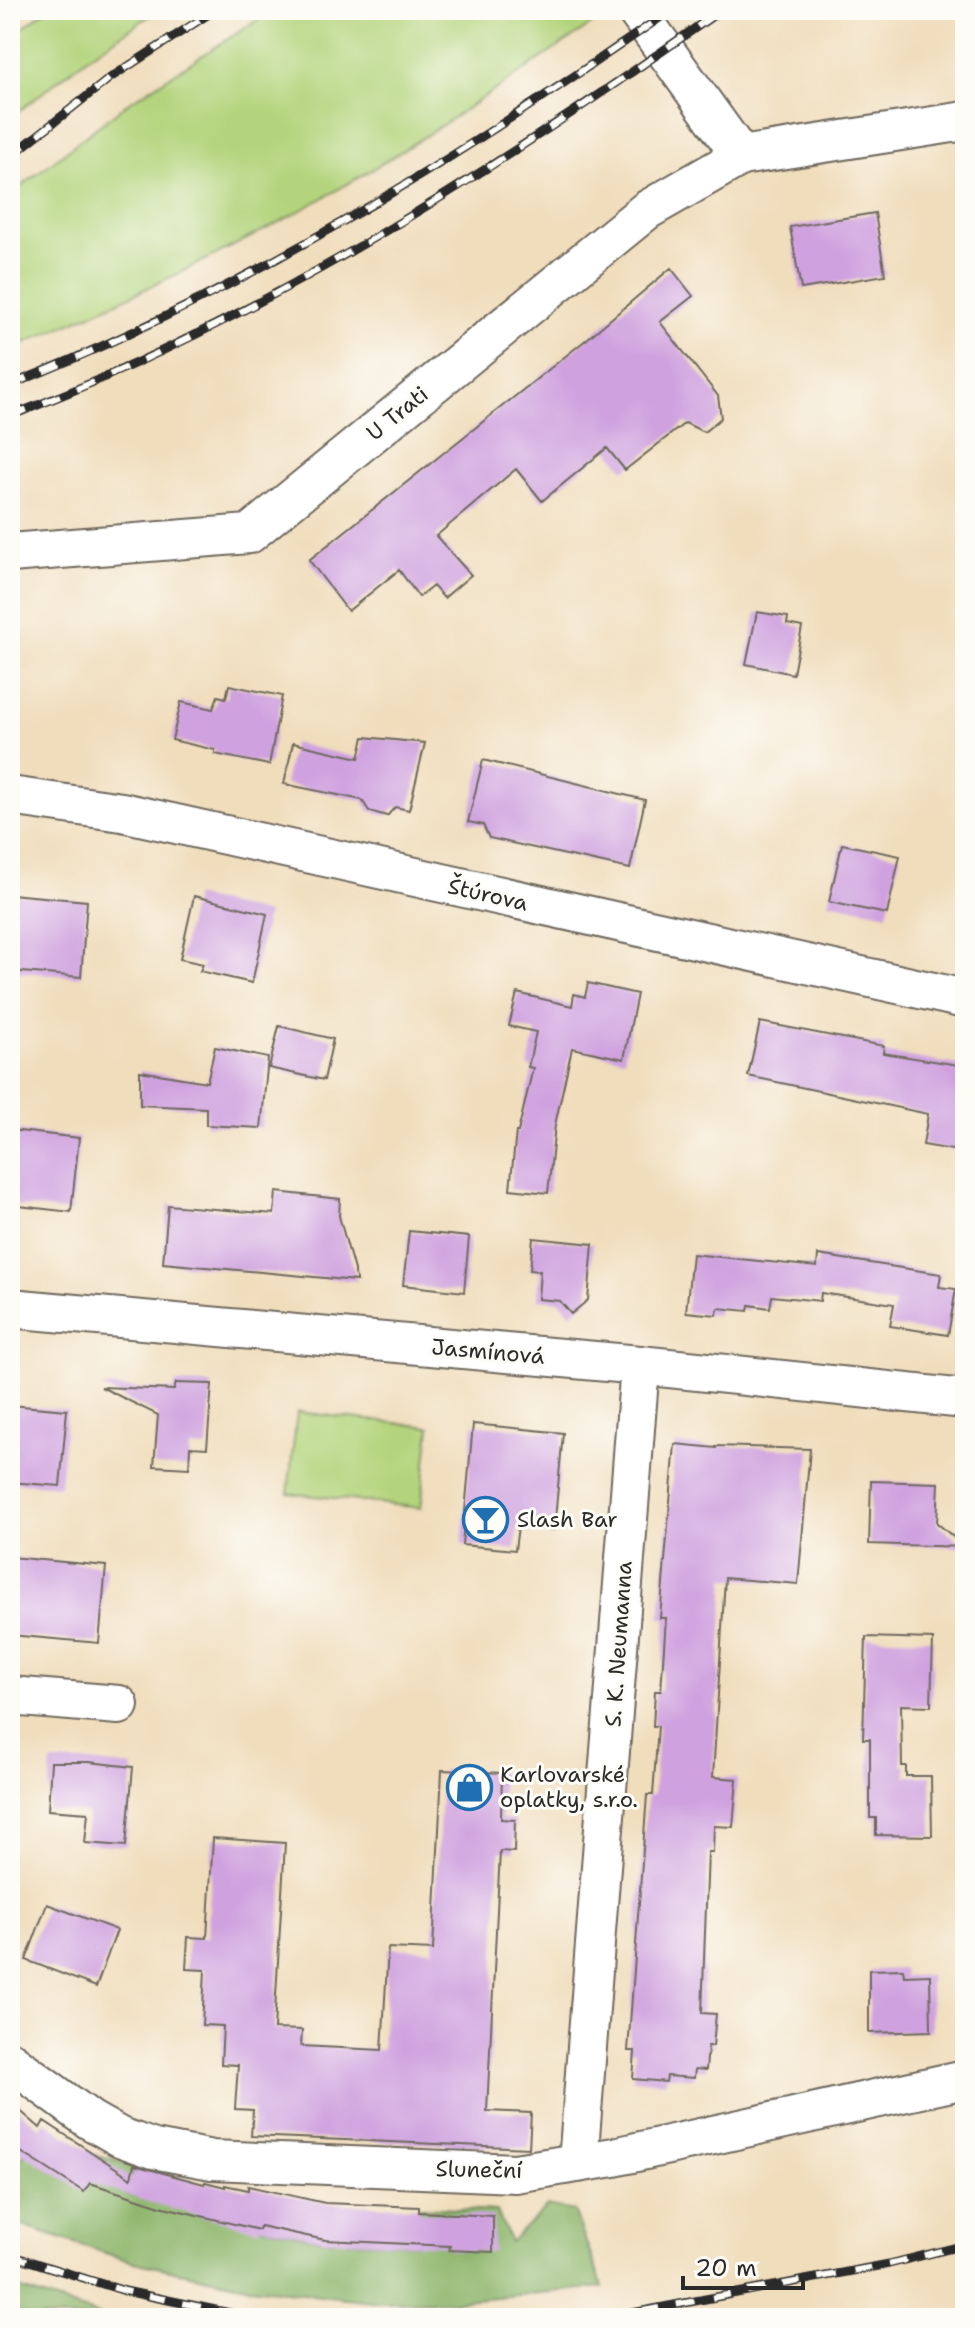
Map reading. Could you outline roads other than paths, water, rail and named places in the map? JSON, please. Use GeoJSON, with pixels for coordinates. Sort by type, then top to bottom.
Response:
{"type":"FeatureCollection","features":[{"type":"Feature","properties":{"kind":"street"},"geometry":{"type":"LineString","coordinates":[[636,10],[741,156]]}},
{"type":"Feature","properties":{"kind":"street","name":"U Trati"},"geometry":{"type":"LineString","coordinates":[[10,553],[249,534],[647,210],[741,156],[965,121]]}},
{"type":"Feature","properties":{"kind":"street","name":"Štúrova"},"geometry":{"type":"LineString","coordinates":[[10,796],[122,812],[965,999]]}},
{"type":"Feature","properties":{"kind":"street","name":"Jasmínová"},"geometry":{"type":"LineString","coordinates":[[10,1308],[640,1365],[965,1399]]}},
{"type":"Feature","properties":{"kind":"street","name":"S. K. Neumanna"},"geometry":{"type":"LineString","coordinates":[[578,2163],[640,1365]]}},
{"type":"Feature","properties":{"kind":"street"},"geometry":{"type":"LineString","coordinates":[[10,1696],[119,1705]]}},
{"type":"Feature","properties":{"kind":"street","name":"Sluneční"},"geometry":{"type":"LineString","coordinates":[[10,2061],[51,2094],[120,2137],[154,2149],[212,2160],[515,2173],[578,2163],[965,2079]]}},
{"type":"Feature","properties":{"kind":"railway"},"geometry":{"type":"LineString","coordinates":[[10,157],[110,78],[215,10]]}},
{"type":"Feature","properties":{"kind":"railway"},"geometry":{"type":"LineString","coordinates":[[10,385],[184,307],[351,217],[513,117],[671,10]]}},
{"type":"Feature","properties":{"kind":"railway"},"geometry":{"type":"LineString","coordinates":[[10,416],[105,377],[198,333],[378,236],[552,126],[721,10]]}},
{"type":"Feature","properties":{"kind":"railway"},"geometry":{"type":"LineString","coordinates":[[606,2318],[889,2264],[965,2245]]}},
{"type":"Feature","properties":{"kind":"railway"},"geometry":{"type":"LineString","coordinates":[[10,2255],[125,2291],[254,2318]]}},
{"type":"Feature","properties":{"kind":"place","name":"Slash Bar"},"geometry":{"type":"Point","coordinates":[486,1519]}},
{"type":"Feature","properties":{"kind":"place","name":"Karlovarské oplatky, s.r.o."},"geometry":{"type":"Point","coordinates":[469,1787]}}]}
